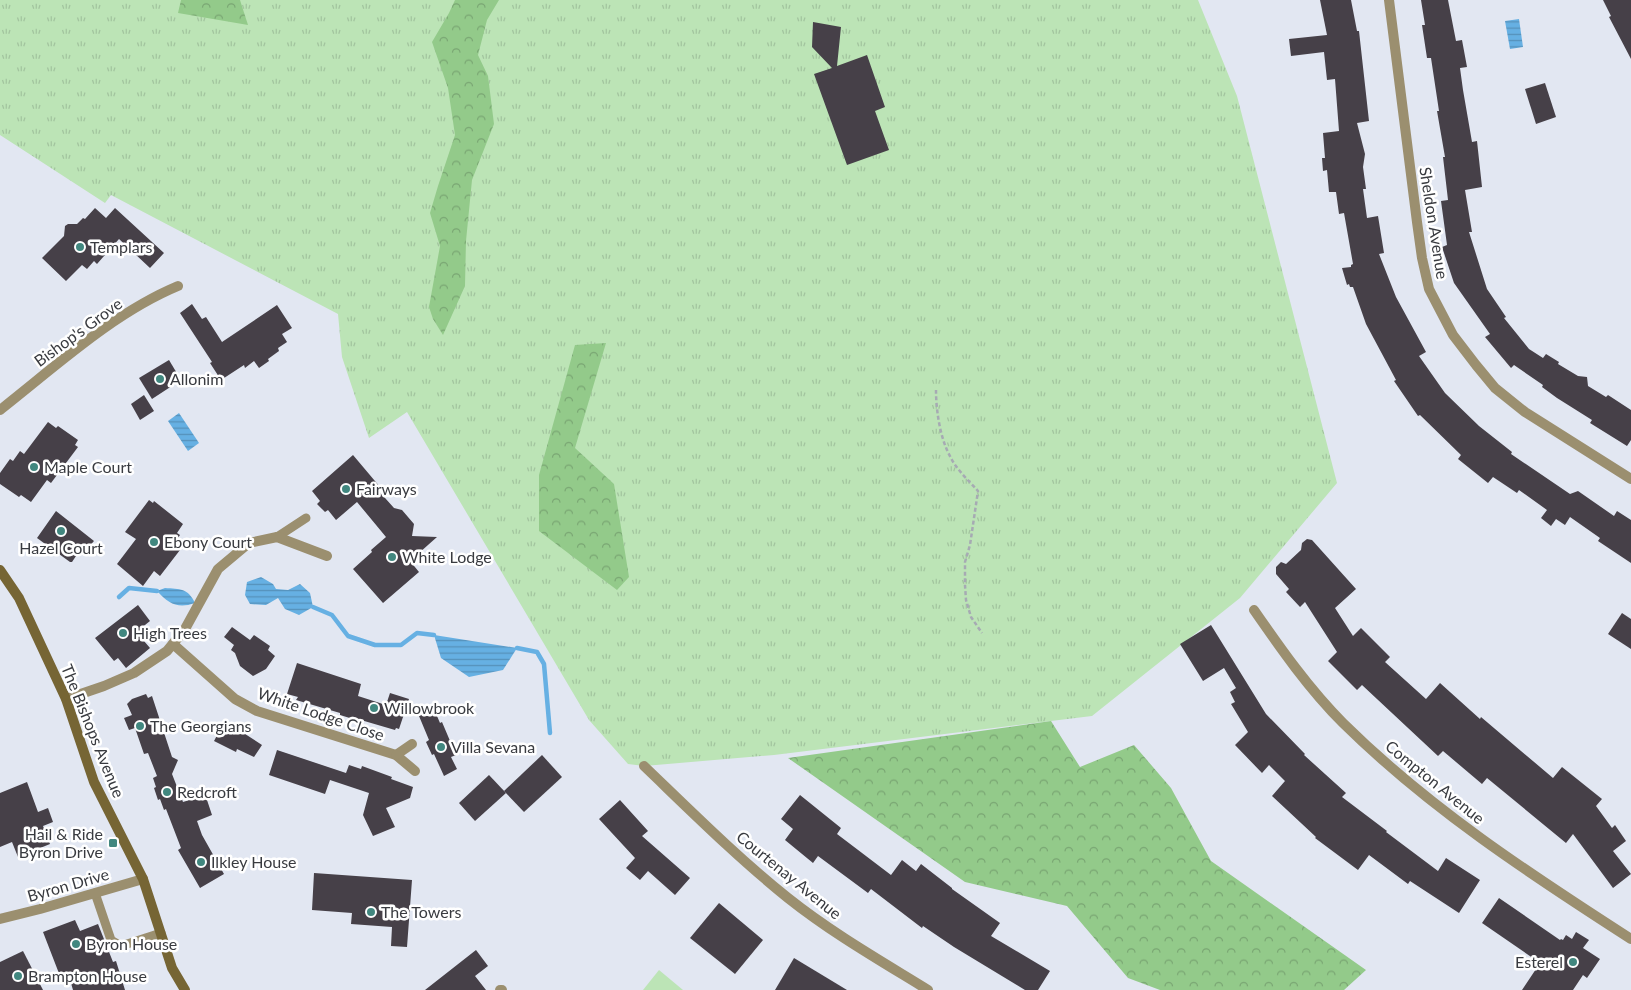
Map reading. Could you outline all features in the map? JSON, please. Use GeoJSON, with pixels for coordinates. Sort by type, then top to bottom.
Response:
{"type":"FeatureCollection","features":[{"type":"Feature","properties":{"kind":"street","name":"Sheldon Avenue"},"geometry":{"type":"LineString","coordinates":[[1389,0],[1417,222],[1429,289],[1453,335],[1495,388],[1525,412],[1631,479]]}},
{"type":"Feature","properties":{"kind":"street","name":"Bishop's Grove"},"geometry":{"type":"LineString","coordinates":[[0,410],[94,335],[158,295],[178,286]]}},
{"type":"Feature","properties":{"kind":"street"},"geometry":{"type":"LineString","coordinates":[[66,699],[134,673],[167,650],[185,629],[218,569],[250,543],[277,537],[327,556]]}},
{"type":"Feature","properties":{"kind":"street","name":"The Bishops Avenue"},"geometry":{"type":"LineString","coordinates":[[0,570],[19,598],[66,699],[94,782],[143,879],[172,968],[185,990]]}},
{"type":"Feature","properties":{"kind":"street","name":"Compton Avenue"},"geometry":{"type":"LineString","coordinates":[[1254,610],[1304,679],[1343,722],[1390,766],[1448,814],[1507,858],[1631,939]]}},
{"type":"Feature","properties":{"kind":"street","name":"White Lodge Close"},"geometry":{"type":"LineString","coordinates":[[173,644],[235,699],[258,711],[396,755],[415,771]]}},
{"type":"Feature","properties":{"kind":"street"},"geometry":{"type":"LineString","coordinates":[[396,755],[412,744]]}},
{"type":"Feature","properties":{"kind":"street","name":"Courtenay Avenue"},"geometry":{"type":"LineString","coordinates":[[644,766],[746,864],[790,899],[843,938],[928,990]]}},
{"type":"Feature","properties":{"kind":"street","name":"Byron Drive"},"geometry":{"type":"LineString","coordinates":[[0,919],[143,879]]}},
{"type":"Feature","properties":{"kind":"lane"},"geometry":{"type":"LineString","coordinates":[[277,537],[306,518]]}},
{"type":"Feature","properties":{"kind":"lane"},"geometry":{"type":"LineString","coordinates":[[95,893],[111,940],[121,946],[161,933]]}},
{"type":"Feature","properties":{"kind":"path"},"geometry":{"type":"LineString","coordinates":[[936,390],[941,432],[951,458],[978,491],[970,545],[965,562],[965,585],[966,600],[971,617],[982,634]]}},
{"type":"Feature","properties":{"kind":"green space"},"geometry":{"type":"Polygon","coordinates":[[[0,0],[1198,0],[1237,96],[1337,483],[1240,598],[1092,716],[774,755],[644,766],[628,764],[589,720],[407,412],[369,438],[342,357],[338,314],[111,195],[105,203],[0,135],[0,0]]]}},
{"type":"Feature","properties":{"kind":"green space"},"geometry":{"type":"Polygon","coordinates":[[[181,0],[240,0],[248,25],[178,13],[181,0]]]}},
{"type":"Feature","properties":{"kind":"green space"},"geometry":{"type":"Polygon","coordinates":[[[455,0],[499,0],[487,20],[478,55],[488,76],[494,124],[472,180],[466,241],[465,286],[443,335],[433,319],[429,307],[440,246],[430,213],[455,135],[448,88],[432,42],[455,0]]]}},
{"type":"Feature","properties":{"kind":"green space"},"geometry":{"type":"Polygon","coordinates":[[[606,343],[575,448],[614,484],[629,577],[617,590],[539,531],[539,475],[575,345],[606,343]]]}},
{"type":"Feature","properties":{"kind":"green space"},"geometry":{"type":"Polygon","coordinates":[[[1051,721],[1080,767],[1134,745],[1171,788],[1211,861],[1366,970],[1344,990],[1160,990],[1128,978],[1067,906],[965,882],[788,758],[1051,721]]]}},
{"type":"Feature","properties":{"kind":"green space"},"geometry":{"type":"Polygon","coordinates":[[[659,970],[683,990],[643,990],[659,970]]]}},
{"type":"Feature","properties":{"kind":"water"},"geometry":{"type":"Polygon","coordinates":[[[1519,19],[1523,47],[1510,49],[1505,21],[1519,19]]]}},
{"type":"Feature","properties":{"kind":"water"},"geometry":{"type":"Polygon","coordinates":[[[179,413],[199,443],[188,451],[168,421],[179,413]]]}},
{"type":"Feature","properties":{"kind":"water"},"geometry":{"type":"Polygon","coordinates":[[[261,577],[273,584],[276,589],[288,590],[300,584],[310,593],[313,607],[299,615],[285,609],[278,598],[266,605],[250,604],[245,595],[247,582],[261,577]]]}},
{"type":"Feature","properties":{"kind":"water"},"geometry":{"type":"Polygon","coordinates":[[[165,588],[179,589],[186,592],[195,603],[179,605],[170,602],[157,591],[165,588]]]}},
{"type":"Feature","properties":{"kind":"water"},"geometry":{"type":"Polygon","coordinates":[[[434,635],[517,648],[503,670],[469,677],[441,658],[434,635]]]}},
{"type":"Feature","properties":{"kind":"building"},"geometry":{"type":"Polygon","coordinates":[[[1320,0],[1351,0],[1357,31],[1359,31],[1369,121],[1357,123],[1365,154],[1363,167],[1366,189],[1363,189],[1367,218],[1378,216],[1384,253],[1379,254],[1396,297],[1426,352],[1419,356],[1445,393],[1479,426],[1512,452],[1511,454],[1570,494],[1578,491],[1614,516],[1617,511],[1631,520],[1631,563],[1598,541],[1600,538],[1570,517],[1565,525],[1556,519],[1551,526],[1541,518],[1547,510],[1519,490],[1517,493],[1493,477],[1488,483],[1458,459],[1461,455],[1420,415],[1418,416],[1394,381],[1396,380],[1366,324],[1353,287],[1350,287],[1349,284],[1347,285],[1342,268],[1351,267],[1353,264],[1344,213],[1339,214],[1336,192],[1329,192],[1327,170],[1323,171],[1322,158],[1325,158],[1323,133],[1339,131],[1335,79],[1327,80],[1324,52],[1291,56],[1289,39],[1327,35],[1320,0]]]}},
{"type":"Feature","properties":{"kind":"building"},"geometry":{"type":"Polygon","coordinates":[[[1421,0],[1448,0],[1456,41],[1462,40],[1467,67],[1460,68],[1472,142],[1477,141],[1482,187],[1465,190],[1472,232],[1469,232],[1487,289],[1506,317],[1504,318],[1529,349],[1543,358],[1546,354],[1578,376],[1587,377],[1588,386],[1606,397],[1608,395],[1631,410],[1631,440],[1627,446],[1590,423],[1592,420],[1557,398],[1542,387],[1543,385],[1514,365],[1511,368],[1485,337],[1490,334],[1454,283],[1442,247],[1447,245],[1441,201],[1448,200],[1443,157],[1445,157],[1431,58],[1427,58],[1422,25],[1425,25],[1421,0]]]}},
{"type":"Feature","properties":{"kind":"building"},"geometry":{"type":"Polygon","coordinates":[[[1603,0],[1631,0],[1631,59],[1609,17],[1611,16],[1603,0]]]}},
{"type":"Feature","properties":{"kind":"building"},"geometry":{"type":"Polygon","coordinates":[[[813,22],[841,27],[837,66],[867,55],[885,107],[875,111],[889,150],[847,165],[814,74],[832,68],[812,47],[813,22]]]}},
{"type":"Feature","properties":{"kind":"building"},"geometry":{"type":"Polygon","coordinates":[[[1545,83],[1556,117],[1536,124],[1525,89],[1545,83]]]}},
{"type":"Feature","properties":{"kind":"building","name":"Templars"},"geometry":{"type":"Polygon","coordinates":[[[95,208],[106,218],[115,208],[164,253],[150,268],[119,239],[97,264],[94,261],[87,269],[82,265],[66,281],[42,258],[64,236],[65,226],[77,224],[83,218],[85,219],[95,208]]]}},
{"type":"Feature","properties":{"kind":"building"},"geometry":{"type":"Polygon","coordinates":[[[192,304],[202,319],[206,317],[222,342],[277,305],[292,328],[282,334],[287,342],[278,348],[279,351],[268,359],[269,361],[259,368],[254,361],[245,368],[244,365],[221,380],[210,363],[212,362],[180,313],[192,304]]]}},
{"type":"Feature","properties":{"kind":"building","name":"Allonim"},"geometry":{"type":"Polygon","coordinates":[[[169,360],[181,380],[152,399],[139,378],[169,360]]]}},
{"type":"Feature","properties":{"kind":"building"},"geometry":{"type":"Polygon","coordinates":[[[144,395],[154,411],[140,420],[131,404],[144,395]]]}},
{"type":"Feature","properties":{"kind":"building","name":"Maple Court"},"geometry":{"type":"Polygon","coordinates":[[[48,422],[56,428],[58,426],[78,440],[75,445],[78,447],[51,483],[47,480],[31,502],[21,495],[19,497],[0,484],[0,473],[10,459],[13,461],[20,451],[24,454],[48,422]]]}},
{"type":"Feature","properties":{"kind":"building"},"geometry":{"type":"Polygon","coordinates":[[[353,455],[380,487],[377,489],[394,508],[402,510],[414,524],[412,536],[437,537],[410,561],[419,572],[383,603],[353,569],[386,537],[357,502],[336,520],[328,510],[325,512],[317,504],[320,501],[312,491],[353,455]]]}},
{"type":"Feature","properties":{"kind":"building","name":"Ebony Court"},"geometry":{"type":"Polygon","coordinates":[[[149,500],[153,503],[154,501],[183,524],[177,533],[180,535],[173,545],[180,550],[160,576],[154,571],[143,586],[117,564],[136,539],[125,532],[149,500]]]}},
{"type":"Feature","properties":{"kind":"building","name":"Hazel Court"},"geometry":{"type":"Polygon","coordinates":[[[56,511],[94,541],[86,550],[82,547],[72,562],[37,538],[56,511]]]}},
{"type":"Feature","properties":{"kind":"building"},"geometry":{"type":"Polygon","coordinates":[[[1307,539],[1312,540],[1356,589],[1335,608],[1353,636],[1361,628],[1390,657],[1385,662],[1426,699],[1440,683],[1480,719],[1481,717],[1553,778],[1562,767],[1602,799],[1596,806],[1612,828],[1615,825],[1626,841],[1613,851],[1631,874],[1613,888],[1573,834],[1566,843],[1487,778],[1482,784],[1443,751],[1438,756],[1362,685],[1357,690],[1328,661],[1337,652],[1305,602],[1300,607],[1286,592],[1289,589],[1276,574],[1276,567],[1281,562],[1286,564],[1301,550],[1302,543],[1307,539]]]}},
{"type":"Feature","properties":{"kind":"building","name":"High Trees"},"geometry":{"type":"Polygon","coordinates":[[[138,605],[150,621],[140,629],[148,638],[144,641],[150,648],[126,668],[118,658],[114,661],[95,638],[138,605]]]}},
{"type":"Feature","properties":{"kind":"building"},"geometry":{"type":"Polygon","coordinates":[[[1622,613],[1631,619],[1631,649],[1608,634],[1622,613]]]}},
{"type":"Feature","properties":{"kind":"building"},"geometry":{"type":"Polygon","coordinates":[[[1211,625],[1266,714],[1304,755],[1346,793],[1342,797],[1438,871],[1446,858],[1480,880],[1459,913],[1410,881],[1408,884],[1369,855],[1358,870],[1315,838],[1272,796],[1285,781],[1269,765],[1262,773],[1235,745],[1248,732],[1231,704],[1235,702],[1230,692],[1236,688],[1224,668],[1203,681],[1180,644],[1211,625]]]}},
{"type":"Feature","properties":{"kind":"building"},"geometry":{"type":"Polygon","coordinates":[[[232,627],[250,640],[254,635],[270,646],[268,650],[275,656],[266,669],[253,676],[240,666],[235,653],[231,650],[234,645],[224,637],[232,627]]]}},
{"type":"Feature","properties":{"kind":"building"},"geometry":{"type":"Polygon","coordinates":[[[297,663],[361,684],[358,696],[386,705],[390,693],[409,699],[399,729],[396,728],[395,730],[353,719],[340,715],[340,713],[296,700],[298,697],[287,694],[297,663]]]}},
{"type":"Feature","properties":{"kind":"building"},"geometry":{"type":"Polygon","coordinates":[[[146,694],[148,698],[152,696],[172,757],[178,760],[172,774],[183,802],[206,797],[212,815],[197,821],[202,835],[224,874],[200,888],[178,850],[181,848],[166,809],[164,810],[160,799],[158,800],[153,778],[157,776],[148,753],[144,754],[135,728],[129,730],[124,718],[132,715],[127,704],[132,699],[146,694]]]}},
{"type":"Feature","properties":{"kind":"building","name":"Villa Sevana"},"geometry":{"type":"Polygon","coordinates":[[[434,709],[440,723],[442,722],[456,755],[451,757],[457,769],[444,776],[426,742],[429,740],[419,716],[434,709]]]}},
{"type":"Feature","properties":{"kind":"building"},"geometry":{"type":"Polygon","coordinates":[[[222,726],[241,734],[242,732],[262,745],[254,757],[237,749],[236,752],[214,741],[222,726]]]}},
{"type":"Feature","properties":{"kind":"building"},"geometry":{"type":"Polygon","coordinates":[[[277,750],[346,773],[349,765],[361,769],[362,766],[413,787],[410,798],[386,808],[395,827],[373,836],[363,815],[369,793],[330,780],[325,794],[269,775],[277,750]]]}},
{"type":"Feature","properties":{"kind":"building"},"geometry":{"type":"Polygon","coordinates":[[[542,755],[562,777],[524,812],[504,791],[542,755]]]}},
{"type":"Feature","properties":{"kind":"building"},"geometry":{"type":"Polygon","coordinates":[[[489,775],[506,793],[475,821],[459,803],[489,775]]]}},
{"type":"Feature","properties":{"kind":"building"},"geometry":{"type":"Polygon","coordinates":[[[27,782],[38,812],[48,808],[53,822],[43,826],[50,844],[18,857],[12,842],[0,847],[0,793],[27,782]]]}},
{"type":"Feature","properties":{"kind":"building"},"geometry":{"type":"Polygon","coordinates":[[[800,795],[841,828],[837,834],[891,875],[902,860],[916,871],[921,864],[1000,923],[991,936],[1050,971],[1038,990],[1025,990],[923,926],[922,928],[871,889],[868,893],[818,856],[813,863],[785,840],[793,829],[781,819],[800,795]]]}},
{"type":"Feature","properties":{"kind":"building"},"geometry":{"type":"Polygon","coordinates":[[[620,800],[648,831],[642,836],[690,878],[675,895],[648,871],[640,880],[626,868],[635,858],[599,819],[620,800]]]}},
{"type":"Feature","properties":{"kind":"building","name":"The Towers"},"geometry":{"type":"Polygon","coordinates":[[[314,873],[412,880],[407,947],[391,946],[392,927],[351,924],[352,913],[312,910],[314,873]]]}},
{"type":"Feature","properties":{"kind":"building"},"geometry":{"type":"Polygon","coordinates":[[[1499,898],[1560,940],[1563,940],[1566,935],[1572,939],[1576,932],[1589,940],[1583,948],[1600,959],[1587,978],[1583,975],[1573,990],[1522,990],[1540,963],[1482,923],[1499,898]]]}},
{"type":"Feature","properties":{"kind":"building"},"geometry":{"type":"Polygon","coordinates":[[[719,903],[763,940],[735,974],[690,938],[719,903]]]}},
{"type":"Feature","properties":{"kind":"building","name":"Byron House"},"geometry":{"type":"Polygon","coordinates":[[[75,920],[80,931],[98,924],[113,962],[116,961],[125,990],[73,990],[68,973],[60,976],[43,932],[75,920]]]}},
{"type":"Feature","properties":{"kind":"building"},"geometry":{"type":"Polygon","coordinates":[[[476,950],[488,966],[475,976],[486,990],[425,990],[476,950]]]}},
{"type":"Feature","properties":{"kind":"building","name":"Brampton House"},"geometry":{"type":"Polygon","coordinates":[[[23,951],[43,990],[0,990],[0,962],[23,951]]]}},
{"type":"Feature","properties":{"kind":"building"},"geometry":{"type":"Polygon","coordinates":[[[794,958],[847,990],[775,990],[794,958]]]}},
{"type":"Feature","properties":{"kind":"waterway"},"geometry":{"type":"LineString","coordinates":[[119,597],[129,588],[157,591]]}},
{"type":"Feature","properties":{"kind":"waterway"},"geometry":{"type":"LineString","coordinates":[[313,607],[332,615],[348,636],[375,645],[401,645],[417,633],[434,635]]}},
{"type":"Feature","properties":{"kind":"waterway"},"geometry":{"type":"LineString","coordinates":[[517,648],[537,652],[544,664],[550,733]]}},
{"type":"Feature","properties":{"kind":"place","name":"Templars"},"geometry":{"type":"Point","coordinates":[80,247]}},
{"type":"Feature","properties":{"kind":"place","name":"Allonim"},"geometry":{"type":"Point","coordinates":[160,379]}},
{"type":"Feature","properties":{"kind":"place","name":"Maple Court"},"geometry":{"type":"Point","coordinates":[34,467]}},
{"type":"Feature","properties":{"kind":"place","name":"Fairways"},"geometry":{"type":"Point","coordinates":[346,489]}},
{"type":"Feature","properties":{"kind":"place","name":"Hazel Court"},"geometry":{"type":"Point","coordinates":[61,531]}},
{"type":"Feature","properties":{"kind":"place","name":"Ebony Court"},"geometry":{"type":"Point","coordinates":[154,542]}},
{"type":"Feature","properties":{"kind":"place","name":"White Lodge"},"geometry":{"type":"Point","coordinates":[392,557]}},
{"type":"Feature","properties":{"kind":"place","name":"High Trees"},"geometry":{"type":"Point","coordinates":[123,633]}},
{"type":"Feature","properties":{"kind":"place","name":"Willowbrook"},"geometry":{"type":"Point","coordinates":[374,708]}},
{"type":"Feature","properties":{"kind":"place","name":"The Georgians"},"geometry":{"type":"Point","coordinates":[140,726]}},
{"type":"Feature","properties":{"kind":"place","name":"Villa Sevana"},"geometry":{"type":"Point","coordinates":[441,747]}},
{"type":"Feature","properties":{"kind":"place","name":"Redcroft"},"geometry":{"type":"Point","coordinates":[167,792]}},
{"type":"Feature","properties":{"kind":"place","name":"Hail & Ride Byron Drive"},"geometry":{"type":"Point","coordinates":[113,843]}},
{"type":"Feature","properties":{"kind":"place","name":"Ilkley House"},"geometry":{"type":"Point","coordinates":[201,862]}},
{"type":"Feature","properties":{"kind":"place","name":"The Towers"},"geometry":{"type":"Point","coordinates":[371,912]}},
{"type":"Feature","properties":{"kind":"place","name":"Byron House"},"geometry":{"type":"Point","coordinates":[76,944]}},
{"type":"Feature","properties":{"kind":"place","name":"Esterel"},"geometry":{"type":"Point","coordinates":[1573,962]}},
{"type":"Feature","properties":{"kind":"place","name":"Brampton House"},"geometry":{"type":"Point","coordinates":[18,976]}}]}
